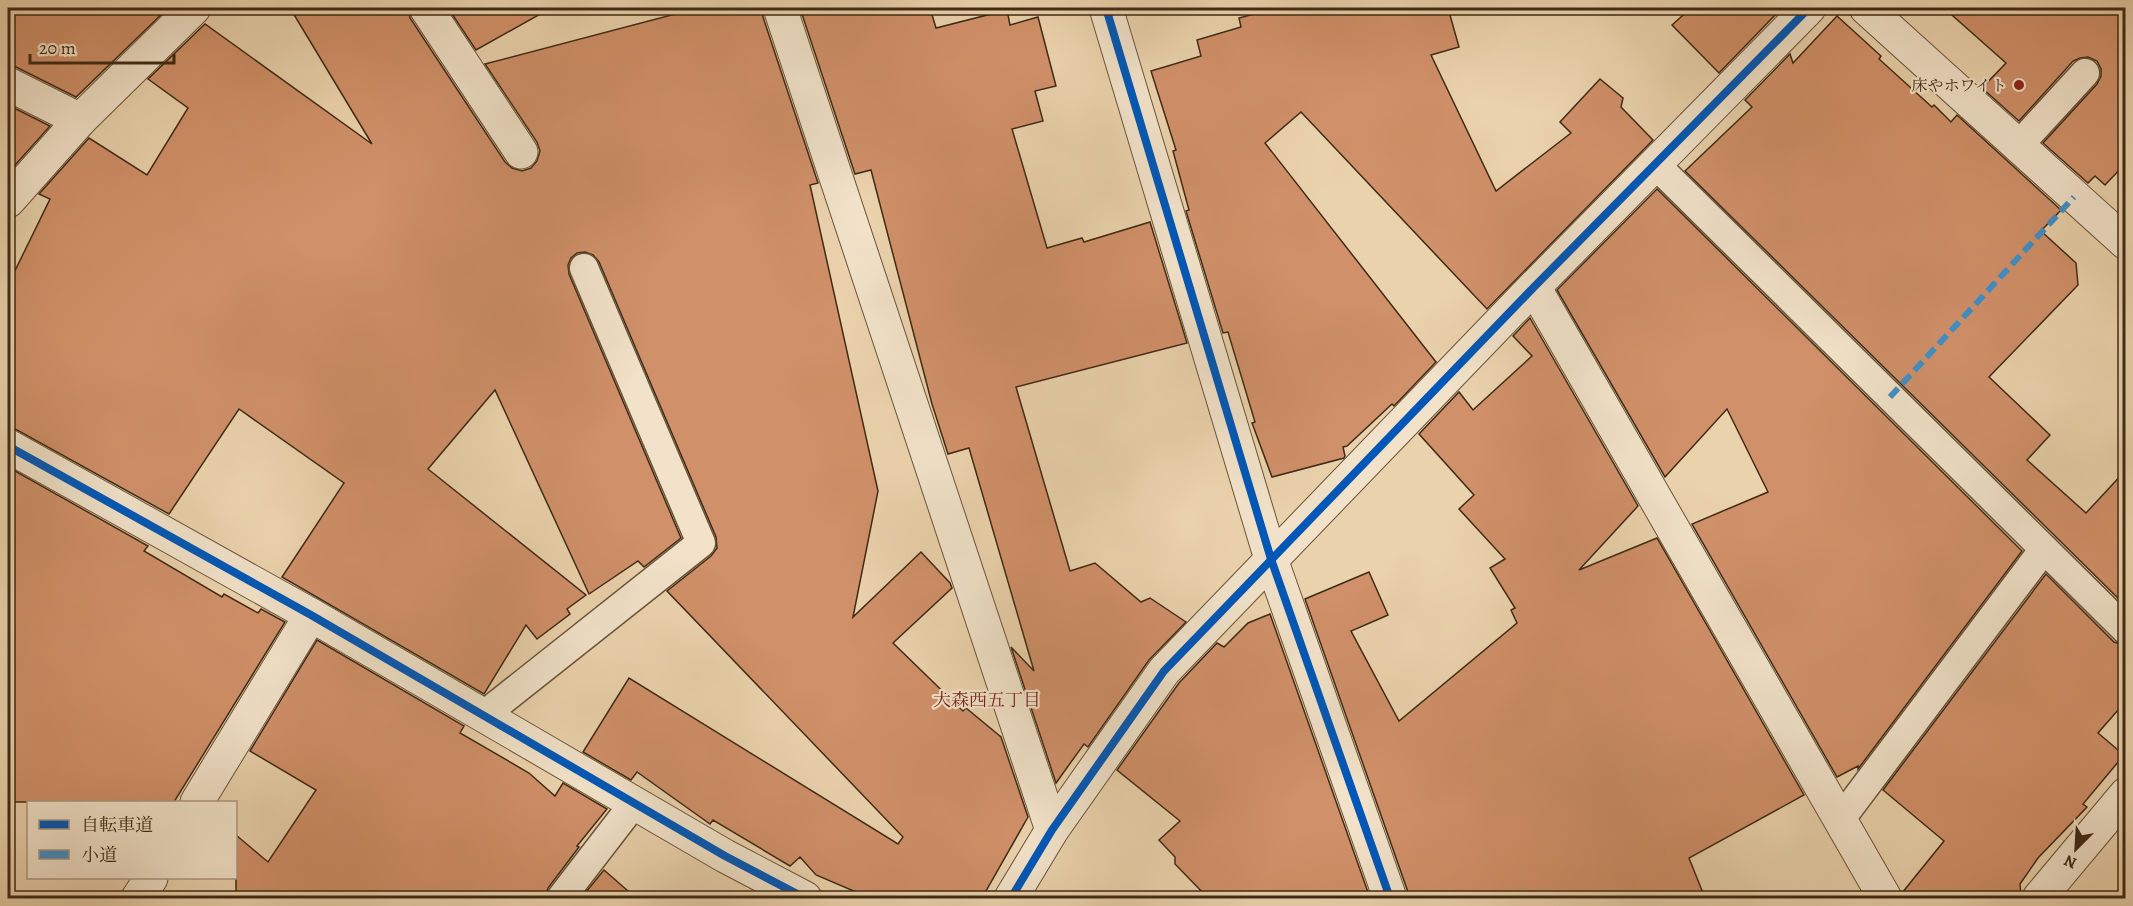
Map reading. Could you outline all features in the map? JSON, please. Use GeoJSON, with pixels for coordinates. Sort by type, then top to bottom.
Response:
{"type":"FeatureCollection","features":[{"type":"Feature","properties":{"kind":"street"},"geometry":{"type":"LineString","coordinates":[[8,201],[80,120],[194,8]]}},
{"type":"Feature","properties":{"kind":"street"},"geometry":{"type":"LineString","coordinates":[[426,8],[521,152]]}},
{"type":"Feature","properties":{"kind":"street"},"geometry":{"type":"LineString","coordinates":[[780,8],[1052,830]]}},
{"type":"Feature","properties":{"kind":"street"},"geometry":{"type":"LineString","coordinates":[[1106,8],[1271,559],[1390,898]]}},
{"type":"Feature","properties":{"kind":"street"},"geometry":{"type":"LineString","coordinates":[[1011,898],[1052,830],[1164,671],[1534,287],[1809,8]]}},
{"type":"Feature","properties":{"kind":"street"},"geometry":{"type":"LineString","coordinates":[[1866,8],[2126,243]]}},
{"type":"Feature","properties":{"kind":"street"},"geometry":{"type":"LineString","coordinates":[[8,84],[80,120]]}},
{"type":"Feature","properties":{"kind":"street"},"geometry":{"type":"LineString","coordinates":[[1534,287],[1885,898]]}},
{"type":"Feature","properties":{"kind":"street"},"geometry":{"type":"LineString","coordinates":[[8,446],[311,615],[725,856],[805,898]]}},
{"type":"Feature","properties":{"kind":"street"},"geometry":{"type":"LineString","coordinates":[[198,801],[311,615]]}},
{"type":"Feature","properties":{"kind":"street"},"geometry":{"type":"LineString","coordinates":[[2039,898],[2126,794]]}},
{"type":"Feature","properties":{"kind":"street"},"geometry":{"type":"LineString","coordinates":[[138,898],[150,879]]}},
{"type":"Feature","properties":{"kind":"lane"},"geometry":{"type":"LineString","coordinates":[[2018,146],[2085,73]]}},
{"type":"Feature","properties":{"kind":"lane"},"geometry":{"type":"LineString","coordinates":[[1655,164],[2126,630]]}},
{"type":"Feature","properties":{"kind":"lane"},"geometry":{"type":"LineString","coordinates":[[484,715],[701,543],[584,268]]}},
{"type":"Feature","properties":{"kind":"lane"},"geometry":{"type":"LineString","coordinates":[[1840,820],[2044,549]]}},
{"type":"Feature","properties":{"kind":"lane"},"geometry":{"type":"LineString","coordinates":[[561,898],[635,802]]}},
{"type":"Feature","properties":{"kind":"building"},"geometry":{"type":"Polygon","coordinates":[[[8,8],[168,8],[76,97],[8,65],[8,8]]]}},
{"type":"Feature","properties":{"kind":"building"},"geometry":{"type":"Polygon","coordinates":[[[290,8],[408,8],[410,18],[505,162],[512,168],[522,171],[531,168],[537,161],[540,151],[537,142],[485,64],[698,8],[762,8],[762,14],[818,183],[810,185],[878,491],[853,617],[921,552],[950,583],[952,588],[893,643],[963,711],[966,708],[1001,737],[1028,817],[982,898],[870,898],[816,875],[800,857],[790,866],[713,820],[710,824],[637,772],[631,780],[583,752],[629,678],[898,844],[903,837],[667,591],[711,556],[717,548],[716,537],[599,262],[593,255],[585,252],[577,253],[568,265],[569,274],[681,538],[644,567],[638,561],[589,594],[495,390],[428,469],[586,595],[567,609],[570,614],[537,639],[526,625],[484,694],[282,577],[344,483],[239,409],[169,514],[8,427],[8,285],[50,199],[39,194],[89,138],[147,175],[188,108],[148,79],[205,24],[372,144],[290,8]]]}},
{"type":"Feature","properties":{"kind":"building"},"geometry":{"type":"Polygon","coordinates":[[[448,8],[551,8],[476,50],[448,8]]]}},
{"type":"Feature","properties":{"kind":"building"},"geometry":{"type":"Polygon","coordinates":[[[800,8],[930,8],[936,28],[1007,10],[1010,25],[1038,17],[1056,86],[1035,91],[1043,121],[1012,129],[1047,248],[1082,238],[1084,242],[1150,222],[1187,343],[1016,387],[1070,571],[1095,563],[1141,602],[1150,598],[1186,622],[1149,660],[1088,747],[1084,744],[1056,783],[1011,647],[1034,671],[969,448],[948,454],[932,404],[871,170],[855,174],[800,8]]]}},
{"type":"Feature","properties":{"kind":"building"},"geometry":{"type":"Polygon","coordinates":[[[1277,8],[1448,8],[1459,47],[1431,55],[1496,191],[1571,133],[1560,122],[1600,79],[1623,98],[1621,107],[1653,140],[1487,309],[1301,112],[1265,143],[1436,362],[1394,406],[1392,404],[1347,446],[1343,447],[1344,458],[1272,477],[1252,423],[1255,422],[1228,332],[1223,333],[1186,211],[1189,210],[1173,151],[1176,150],[1151,71],[1201,56],[1197,40],[1241,27],[1239,18],[1277,8]]]}},
{"type":"Feature","properties":{"kind":"building"},"geometry":{"type":"Polygon","coordinates":[[[1691,8],[1775,8],[1777,13],[1719,73],[1672,25],[1691,8]]]}},
{"type":"Feature","properties":{"kind":"building"},"geometry":{"type":"Polygon","coordinates":[[[1944,8],[2126,8],[2126,163],[2105,185],[2095,176],[2088,183],[2043,143],[2097,84],[2101,76],[2101,69],[2097,61],[2088,57],[2073,61],[2019,121],[1982,88],[2006,63],[1944,8]]]}},
{"type":"Feature","properties":{"kind":"building"},"geometry":{"type":"Polygon","coordinates":[[[1837,16],[1881,56],[1879,59],[1932,107],[1934,105],[1951,122],[1957,115],[2061,210],[2041,231],[2076,263],[2078,285],[1989,377],[2050,435],[2027,460],[2086,513],[2126,470],[2126,606],[1685,171],[1752,107],[1745,100],[1790,54],[1793,63],[1837,16]]]}},
{"type":"Feature","properties":{"kind":"building"},"geometry":{"type":"Polygon","coordinates":[[[8,105],[50,126],[8,173],[8,105]]]}},
{"type":"Feature","properties":{"kind":"building"},"geometry":{"type":"Polygon","coordinates":[[[1657,189],[2022,551],[1858,769],[1858,766],[1837,777],[1692,524],[1768,492],[1727,409],[1665,477],[1557,290],[1657,189]]]}},
{"type":"Feature","properties":{"kind":"building"},"geometry":{"type":"Polygon","coordinates":[[[1530,318],[1638,506],[1579,570],[1657,538],[1804,795],[1689,858],[1705,898],[1408,898],[1408,892],[1305,599],[1369,572],[1388,615],[1351,631],[1399,721],[1517,623],[1511,610],[1515,608],[1490,568],[1505,559],[1459,509],[1474,495],[1419,434],[1459,392],[1473,410],[1532,356],[1513,336],[1530,318]]]}},
{"type":"Feature","properties":{"kind":"building"},"geometry":{"type":"Polygon","coordinates":[[[8,467],[148,546],[144,551],[222,597],[224,594],[258,613],[261,609],[285,622],[175,801],[8,802],[8,467]]]}},
{"type":"Feature","properties":{"kind":"building"},"geometry":{"type":"Polygon","coordinates":[[[2046,574],[2114,642],[2126,646],[2126,701],[2098,733],[2124,755],[2083,804],[2087,807],[2038,858],[2020,884],[2021,898],[1904,898],[1902,893],[1944,841],[1883,790],[2046,574]]]}},
{"type":"Feature","properties":{"kind":"building"},"geometry":{"type":"Polygon","coordinates":[[[1270,614],[1370,898],[1208,898],[1175,864],[1175,857],[1159,840],[1180,821],[1117,770],[1179,683],[1217,643],[1224,647],[1248,623],[1270,614]]]}},
{"type":"Feature","properties":{"kind":"building"},"geometry":{"type":"Polygon","coordinates":[[[317,640],[464,726],[460,733],[529,773],[555,796],[563,783],[607,809],[577,846],[579,847],[548,888],[545,898],[236,898],[237,836],[268,862],[316,790],[250,751],[317,640]]]}},
{"type":"Feature","properties":{"kind":"building"},"geometry":{"type":"Polygon","coordinates":[[[604,870],[636,898],[581,898],[604,870]]]}},
{"type":"Feature","properties":{"kind":"marked path"},"geometry":{"type":"LineString","coordinates":[[1890,397],[2074,197]]}},
{"type":"Feature","properties":{"kind":"cycle path"},"geometry":{"type":"LineString","coordinates":[[1106,8],[1271,559],[1390,898]]}},
{"type":"Feature","properties":{"kind":"cycle path"},"geometry":{"type":"LineString","coordinates":[[1011,898],[1052,830],[1164,671],[1534,287],[1809,8]]}},
{"type":"Feature","properties":{"kind":"cycle path"},"geometry":{"type":"LineString","coordinates":[[8,446],[311,615],[725,856],[805,898]]}},
{"type":"Feature","properties":{"kind":"place","name":"床やホワイト"},"geometry":{"type":"Point","coordinates":[2019,85]}},
{"type":"Feature","properties":{"kind":"district","name":"大森西五丁目"},"geometry":{"type":"Point","coordinates":[987,700]}}]}
